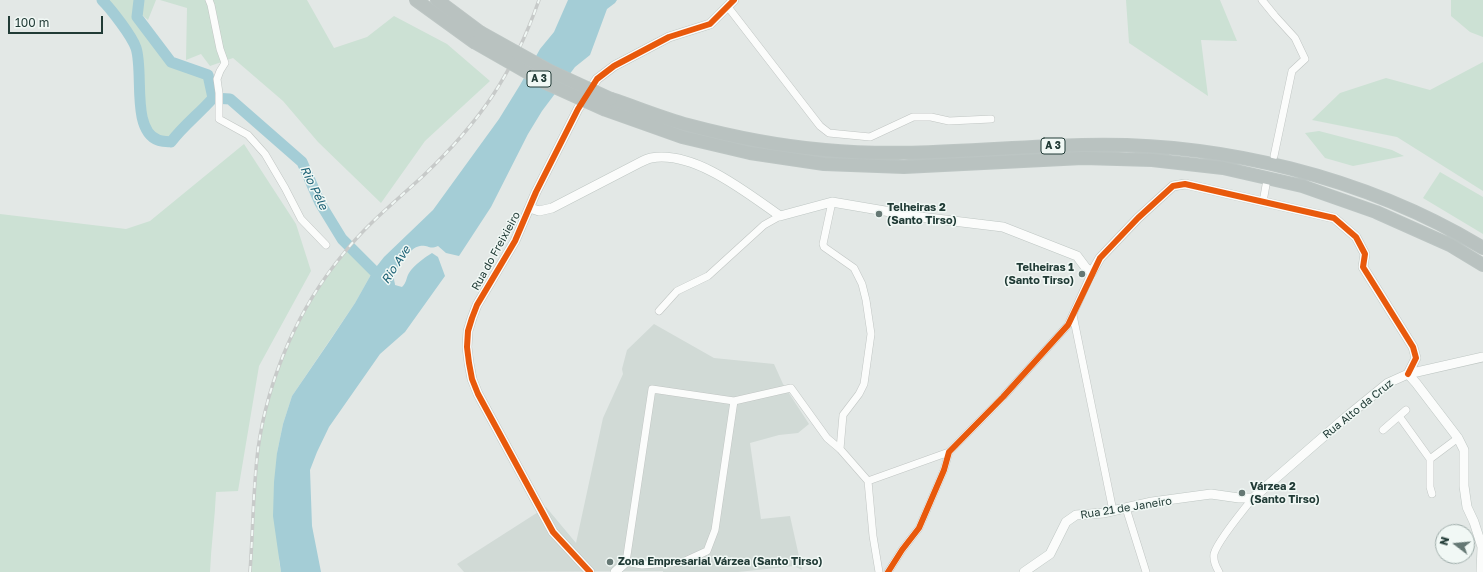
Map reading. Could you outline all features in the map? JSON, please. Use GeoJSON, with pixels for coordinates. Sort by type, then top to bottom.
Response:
{"type":"FeatureCollection","features":[{"type":"Feature","properties":{"kind":"highway","name":"A 3"},"geometry":{"type":"LineString","coordinates":[[416,0],[477,37],[544,82],[606,110],[682,137],[750,153],[824,164],[904,167],[1083,158],[1152,160],[1223,168],[1302,186],[1376,212],[1450,245],[1483,264]]}},
{"type":"Feature","properties":{"kind":"highway","name":"A 3"},"geometry":{"type":"LineString","coordinates":[[437,0],[477,37],[611,99],[686,124],[752,140],[825,150],[904,154],[1083,145],[1152,146],[1226,155],[1306,172],[1381,198],[1457,232],[1483,248]]}},
{"type":"Feature","properties":{"kind":"street"},"geometry":{"type":"LineString","coordinates":[[209,0],[220,49],[226,63],[220,71],[217,79],[219,93],[219,118],[248,135],[265,154],[301,219],[326,245]]}},
{"type":"Feature","properties":{"kind":"street"},"geometry":{"type":"LineString","coordinates":[[1262,0],[1274,16],[1295,38],[1305,59],[1292,71],[1274,156]]}},
{"type":"Feature","properties":{"kind":"street"},"geometry":{"type":"LineString","coordinates":[[731,3],[820,126],[829,133],[870,137],[913,117],[931,117],[949,122],[991,120]]}},
{"type":"Feature","properties":{"kind":"street","name":"Rua do Freixieiro"},"geometry":{"type":"LineString","coordinates":[[590,572],[553,532],[478,394],[472,379],[469,363],[467,346],[468,331],[477,305],[515,241],[540,185],[578,109],[597,79],[614,66],[669,37],[710,24],[731,3]]}},
{"type":"Feature","properties":{"kind":"street"},"geometry":{"type":"LineString","coordinates":[[530,208],[539,211],[552,208],[651,158],[674,158],[690,162],[713,172],[780,216]]}},
{"type":"Feature","properties":{"kind":"street"},"geometry":{"type":"LineString","coordinates":[[868,481],[949,452],[1068,325],[1100,258],[1138,218],[1173,186],[1185,184],[1334,218],[1356,237],[1365,254],[1363,267],[1413,347],[1416,358],[1408,374],[1458,438],[1464,450],[1464,486],[1467,507],[1474,522],[1482,547],[1481,572]]}},
{"type":"Feature","properties":{"kind":"street"},"geometry":{"type":"LineString","coordinates":[[1263,202],[1266,185]]}},
{"type":"Feature","properties":{"kind":"street"},"geometry":{"type":"LineString","coordinates":[[659,311],[677,291],[708,276],[764,225],[780,216],[832,202],[920,217],[1003,227],[1077,256],[1086,268],[1092,272]]}},
{"type":"Feature","properties":{"kind":"street"},"geometry":{"type":"LineString","coordinates":[[832,202],[823,244],[824,247],[854,268],[862,284],[872,334],[864,384],[859,394],[843,415],[840,449]]}},
{"type":"Feature","properties":{"kind":"street"},"geometry":{"type":"LineString","coordinates":[[1073,315],[1114,511]]}},
{"type":"Feature","properties":{"kind":"street","name":"Rua Alto da Cruz"},"geometry":{"type":"LineString","coordinates":[[1253,498],[1345,418],[1388,383],[1408,374],[1483,357]]}},
{"type":"Feature","properties":{"kind":"street"},"geometry":{"type":"LineString","coordinates":[[615,572],[626,562],[652,390],[734,401],[791,388],[827,438],[840,449],[868,481],[873,536],[879,572]]}},
{"type":"Feature","properties":{"kind":"street"},"geometry":{"type":"LineString","coordinates":[[626,562],[642,565],[683,562],[707,551],[715,530],[734,401]]}},
{"type":"Feature","properties":{"kind":"street"},"geometry":{"type":"LineString","coordinates":[[1383,430],[1406,410]]}},
{"type":"Feature","properties":{"kind":"street"},"geometry":{"type":"LineString","coordinates":[[1399,416],[1430,459],[1430,487],[1432,494]]}},
{"type":"Feature","properties":{"kind":"street"},"geometry":{"type":"LineString","coordinates":[[1430,459],[1458,438]]}},
{"type":"Feature","properties":{"kind":"street"},"geometry":{"type":"LineString","coordinates":[[888,572],[902,550],[919,528],[944,470],[949,452]]}},
{"type":"Feature","properties":{"kind":"street","name":"Rua 21 de Janeiro"},"geometry":{"type":"LineString","coordinates":[[1024,572],[1050,554],[1066,522],[1076,515],[1114,511],[1152,502],[1211,494],[1239,498],[1253,498]]}},
{"type":"Feature","properties":{"kind":"street"},"geometry":{"type":"LineString","coordinates":[[1219,572],[1214,562],[1214,555],[1241,513],[1253,498]]}},
{"type":"Feature","properties":{"kind":"street"},"geometry":{"type":"LineString","coordinates":[[1126,508],[1146,572]]}},
{"type":"Feature","properties":{"kind":"shaded area"},"geometry":{"type":"Polygon","coordinates":[[[654,324],[714,358],[774,364],[783,384],[809,424],[798,433],[779,435],[750,443],[761,519],[790,516],[802,570],[794,566],[738,572],[464,572],[457,564],[546,507],[576,543],[603,418],[623,374],[622,369],[627,350],[654,324]]]}},
{"type":"Feature","properties":{"kind":"green space"},"geometry":{"type":"Polygon","coordinates":[[[102,0],[139,0],[137,17],[171,62],[208,75],[213,98],[171,142],[159,141],[145,129],[139,88],[140,74],[136,48],[102,0]]]}},
{"type":"Feature","properties":{"kind":"green space"},"geometry":{"type":"Polygon","coordinates":[[[141,0],[156,0],[148,20],[140,13],[141,0]]]}},
{"type":"Feature","properties":{"kind":"green space"},"geometry":{"type":"Polygon","coordinates":[[[160,0],[307,0],[334,48],[367,37],[394,16],[447,44],[490,81],[425,141],[381,203],[318,142],[283,101],[233,58],[210,66],[201,54],[186,60],[187,8],[160,0]]]}},
{"type":"Feature","properties":{"kind":"green space"},"geometry":{"type":"Polygon","coordinates":[[[1126,0],[1220,0],[1237,41],[1201,40],[1208,96],[1129,43],[1126,0]]]}},
{"type":"Feature","properties":{"kind":"green space"},"geometry":{"type":"Polygon","coordinates":[[[1451,0],[1483,0],[1483,37],[1470,32],[1451,16],[1451,0]]]}},
{"type":"Feature","properties":{"kind":"green space"},"geometry":{"type":"Polygon","coordinates":[[[1483,62],[1483,191],[1397,137],[1312,120],[1340,93],[1386,78],[1430,90],[1483,62]]]}},
{"type":"Feature","properties":{"kind":"green space"},"geometry":{"type":"Polygon","coordinates":[[[1319,131],[1392,150],[1404,156],[1353,166],[1325,158],[1305,133],[1319,131]]]}},
{"type":"Feature","properties":{"kind":"green space"},"geometry":{"type":"Polygon","coordinates":[[[244,144],[296,224],[311,271],[259,366],[238,491],[216,492],[210,572],[0,572],[0,214],[126,229],[150,221],[244,144]]]}},
{"type":"Feature","properties":{"kind":"green space"},"geometry":{"type":"Polygon","coordinates":[[[1440,172],[1483,197],[1483,234],[1423,198],[1440,172]]]}},
{"type":"Feature","properties":{"kind":"green space"},"geometry":{"type":"Polygon","coordinates":[[[351,244],[373,271],[355,303],[292,396],[283,424],[277,453],[279,561],[281,572],[250,572],[258,448],[270,393],[279,366],[303,314],[333,266],[351,244]]]}},
{"type":"Feature","properties":{"kind":"water","name":"Rio Ave"},"geometry":{"type":"Polygon","coordinates":[[[568,0],[617,0],[607,9],[590,55],[575,67],[542,111],[528,134],[491,207],[459,256],[446,253],[438,246],[433,248],[420,246],[416,247],[407,254],[400,264],[394,280],[395,285],[402,287],[409,273],[414,267],[432,253],[438,257],[445,276],[405,332],[380,354],[329,427],[317,452],[310,470],[312,526],[321,572],[281,572],[273,516],[274,482],[277,453],[283,424],[292,396],[355,303],[373,271],[384,257],[433,210],[499,119],[540,49],[554,32],[568,0]]]}},
{"type":"Feature","properties":{"kind":"waterway","name":"Rio Péle"},"geometry":{"type":"LineString","coordinates":[[102,0],[121,23],[136,48],[138,58],[141,113],[144,125],[150,134],[160,141],[171,142],[213,98]]}},
{"type":"Feature","properties":{"kind":"waterway","name":"Rio Péle"},"geometry":{"type":"LineString","coordinates":[[139,0],[137,17],[171,62],[208,75],[213,98],[230,99],[302,162],[320,203],[342,239],[383,280]]}},
{"type":"Feature","properties":{"kind":"railway"},"geometry":{"type":"LineString","coordinates":[[250,572],[256,464],[263,422],[277,370],[299,320],[328,274],[353,242],[372,222],[443,156],[478,116],[493,96],[506,74],[529,27],[539,0]]}},
{"type":"Feature","properties":{"kind":"cycle path"},"geometry":{"type":"LineString","coordinates":[[590,572],[553,532],[478,394],[472,379],[469,363],[467,347],[468,331],[477,305],[515,241],[536,192],[578,109],[597,79],[614,66],[669,37],[710,24],[734,0]]}},
{"type":"Feature","properties":{"kind":"cycle path"},"geometry":{"type":"LineString","coordinates":[[888,572],[902,550],[919,528],[944,470],[949,452],[1003,397],[1068,325],[1100,258],[1138,218],[1173,186],[1185,184],[1334,218],[1356,237],[1365,254],[1363,267],[1413,347],[1416,358],[1408,374]]}},
{"type":"Feature","properties":{"kind":"place","name":"Telheiras 2 (Santo Tirso)"},"geometry":{"type":"Point","coordinates":[879,214]}},
{"type":"Feature","properties":{"kind":"place","name":"Telheiras 1 (Santo Tirso)"},"geometry":{"type":"Point","coordinates":[1082,274]}},
{"type":"Feature","properties":{"kind":"place","name":"Várzea 2 (Santo Tirso)"},"geometry":{"type":"Point","coordinates":[1242,493]}},
{"type":"Feature","properties":{"kind":"place","name":"Zona Empresarial Várzea (Santo Tirso)"},"geometry":{"type":"Point","coordinates":[610,562]}}]}
